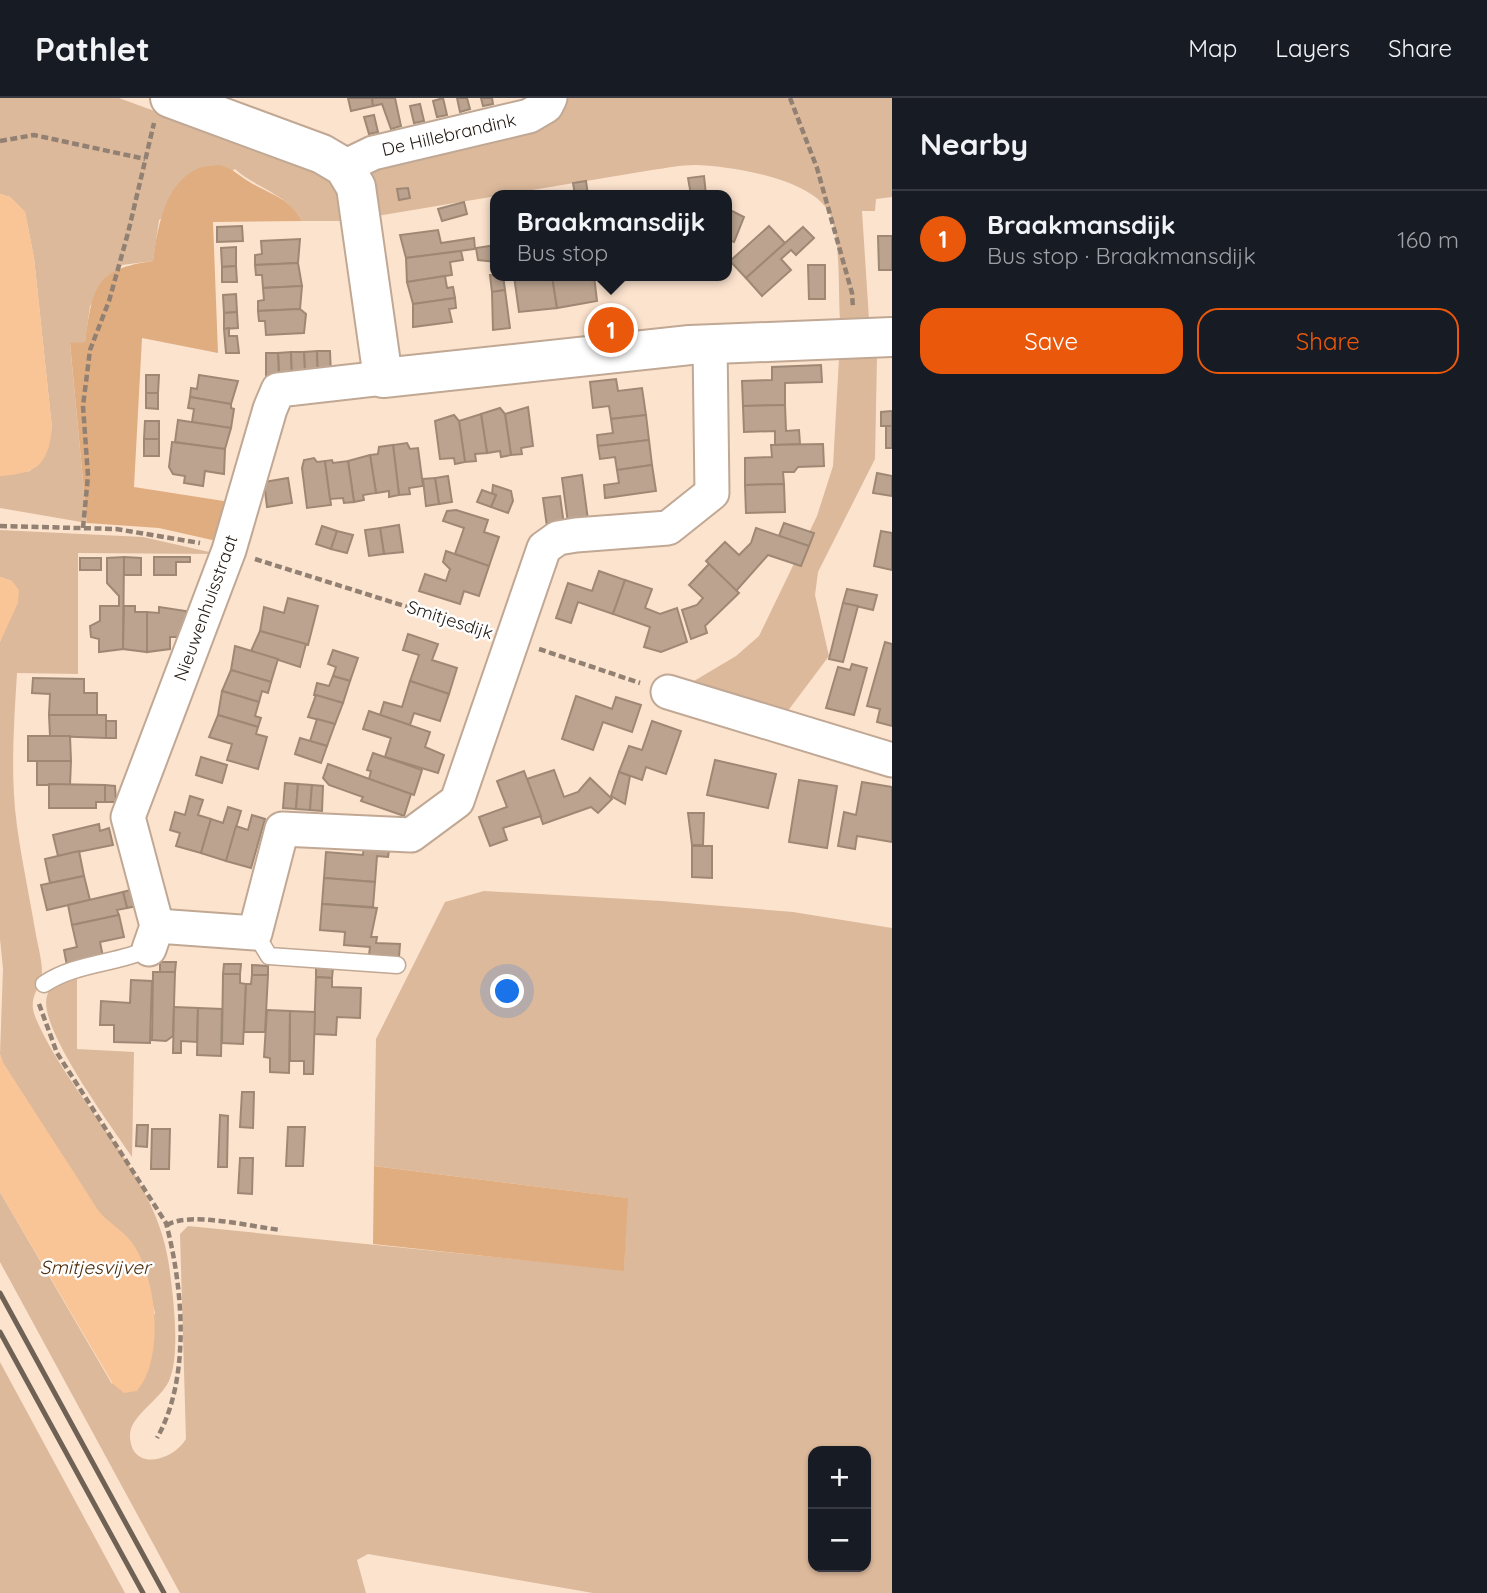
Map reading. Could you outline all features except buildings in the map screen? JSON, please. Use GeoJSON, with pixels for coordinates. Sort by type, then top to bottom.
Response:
{"type":"FeatureCollection","features":[{"type":"Feature","properties":{"kind":"street","name":"De Hillebrandink"},"geometry":{"type":"LineString","coordinates":[[344,167],[373,153],[530,116],[546,106],[550,98]]}},
{"type":"Feature","properties":{"kind":"street"},"geometry":{"type":"LineString","coordinates":[[164,104],[322,154],[344,167],[356,187],[383,378],[710,344],[892,337]]}},
{"type":"Feature","properties":{"kind":"street"},"geometry":{"type":"LineString","coordinates":[[153,937],[255,933],[282,829],[411,835],[457,801],[510,640],[544,548],[558,538],[576,535],[668,528],[712,493],[710,344]]}},
{"type":"Feature","properties":{"kind":"street","name":"Nieuwenhuisstraat"},"geometry":{"type":"LineString","coordinates":[[153,937],[128,817],[229,550],[278,390],[383,378]]}},
{"type":"Feature","properties":{"kind":"street"},"geometry":{"type":"LineString","coordinates":[[668,692],[892,760]]}},
{"type":"Feature","properties":{"kind":"lane"},"geometry":{"type":"LineString","coordinates":[[255,933],[269,956],[397,965]]}},
{"type":"Feature","properties":{"kind":"lane"},"geometry":{"type":"LineString","coordinates":[[44,984],[59,974],[129,958],[153,937]]}},
{"type":"Feature","properties":{"kind":"path"},"geometry":{"type":"LineString","coordinates":[[790,98],[817,168],[852,293],[853,338]]}},
{"type":"Feature","properties":{"kind":"path"},"geometry":{"type":"LineString","coordinates":[[83,528],[88,476],[83,405],[90,349],[108,300],[128,233],[145,159],[164,104]]}},
{"type":"Feature","properties":{"kind":"path"},"geometry":{"type":"LineString","coordinates":[[0,141],[34,135],[145,159]]}},
{"type":"Feature","properties":{"kind":"path","name":"Smitjesdijk"},"geometry":{"type":"LineString","coordinates":[[0,526],[146,532],[229,550],[668,692]]}},
{"type":"Feature","properties":{"kind":"path"},"geometry":{"type":"LineString","coordinates":[[44,984],[39,1006],[57,1053],[167,1225],[175,1255],[179,1363],[171,1409],[157,1438]]}},
{"type":"Feature","properties":{"kind":"path"},"geometry":{"type":"LineString","coordinates":[[167,1225],[176,1219],[194,1219],[281,1230]]}},
{"type":"Feature","properties":{"kind":"shaded area"},"geometry":{"type":"Polygon","coordinates":[[[0,98],[119,98],[313,169],[339,187],[341,221],[302,221],[288,204],[235,169],[159,220],[153,261],[122,265],[90,306],[85,342],[70,344],[87,523],[0,508],[0,476],[30,471],[52,428],[34,258],[25,212],[10,197],[0,194],[0,98]]]}},
{"type":"Feature","properties":{"kind":"shaded area"},"geometry":{"type":"Polygon","coordinates":[[[563,98],[892,98],[892,197],[876,199],[875,211],[862,211],[869,319],[840,320],[836,242],[831,217],[823,204],[792,184],[772,177],[730,168],[679,166],[534,190],[490,190],[490,197],[377,216],[369,171],[563,98]]]}},
{"type":"Feature","properties":{"kind":"shaded area"},"geometry":{"type":"Polygon","coordinates":[[[219,165],[285,201],[302,221],[213,222],[218,353],[142,338],[134,487],[230,502],[221,542],[159,528],[87,523],[70,343],[85,342],[94,295],[108,276],[119,269],[153,261],[164,209],[177,185],[197,169],[219,165]]]}},
{"type":"Feature","properties":{"kind":"shaded area"},"geometry":{"type":"Polygon","coordinates":[[[877,357],[875,459],[818,572],[815,595],[829,656],[784,716],[689,684],[736,656],[759,636],[817,516],[833,466],[839,358],[877,357]]]}},
{"type":"Feature","properties":{"kind":"shaded area"},"geometry":{"type":"Polygon","coordinates":[[[0,530],[143,537],[218,554],[78,553],[78,674],[17,673],[13,749],[15,807],[42,967],[33,999],[34,1012],[53,1052],[149,1200],[169,1265],[175,1324],[173,1369],[165,1388],[131,1428],[132,1446],[137,1454],[152,1460],[162,1458],[171,1454],[186,1439],[180,1234],[188,1226],[624,1270],[627,1198],[374,1166],[376,1039],[445,902],[484,891],[662,901],[793,912],[892,928],[892,1593],[593,1593],[368,1554],[357,1560],[366,1593],[180,1593],[0,1262],[0,1192],[112,1384],[155,1313],[147,1284],[129,1246],[99,1213],[3,1063],[0,1054],[3,969],[0,939],[0,642],[5,629],[12,581],[0,577],[0,530]]]}},
{"type":"Feature","properties":{"kind":"shaded area"},"geometry":{"type":"Polygon","coordinates":[[[77,977],[77,1049],[134,1052],[132,1157],[64,1053],[47,1011],[49,991],[59,982],[77,977]]]}},
{"type":"Feature","properties":{"kind":"shaded area"},"geometry":{"type":"Polygon","coordinates":[[[374,1166],[628,1198],[624,1271],[373,1244],[374,1166]]]}},
{"type":"Feature","properties":{"kind":"shaded area"},"geometry":{"type":"Polygon","coordinates":[[[0,1362],[125,1593],[0,1593],[0,1362]]]}},
{"type":"Feature","properties":{"kind":"water"},"geometry":{"type":"Polygon","coordinates":[[[0,194],[10,197],[25,212],[34,258],[52,428],[44,459],[38,465],[23,473],[0,476],[0,194]]]}},
{"type":"Feature","properties":{"kind":"water"},"geometry":{"type":"Polygon","coordinates":[[[0,577],[12,581],[19,590],[18,603],[0,642],[0,577]]]}},
{"type":"Feature","properties":{"kind":"water","name":"Smitjesvijver"},"geometry":{"type":"Polygon","coordinates":[[[0,1054],[3,1063],[96,1207],[129,1239],[141,1259],[152,1297],[154,1339],[152,1359],[137,1391],[124,1393],[113,1384],[0,1192],[0,1054]]]}},
{"type":"Feature","properties":{"kind":"railway"},"geometry":{"type":"LineString","coordinates":[[0,1293],[164,1593]]}},
{"type":"Feature","properties":{"kind":"railway"},"geometry":{"type":"LineString","coordinates":[[0,1332],[143,1593]]}},
{"type":"Feature","properties":{"kind":"place","name":"Braakmansdijk"},"geometry":{"type":"Point","coordinates":[611,330]}}]}
